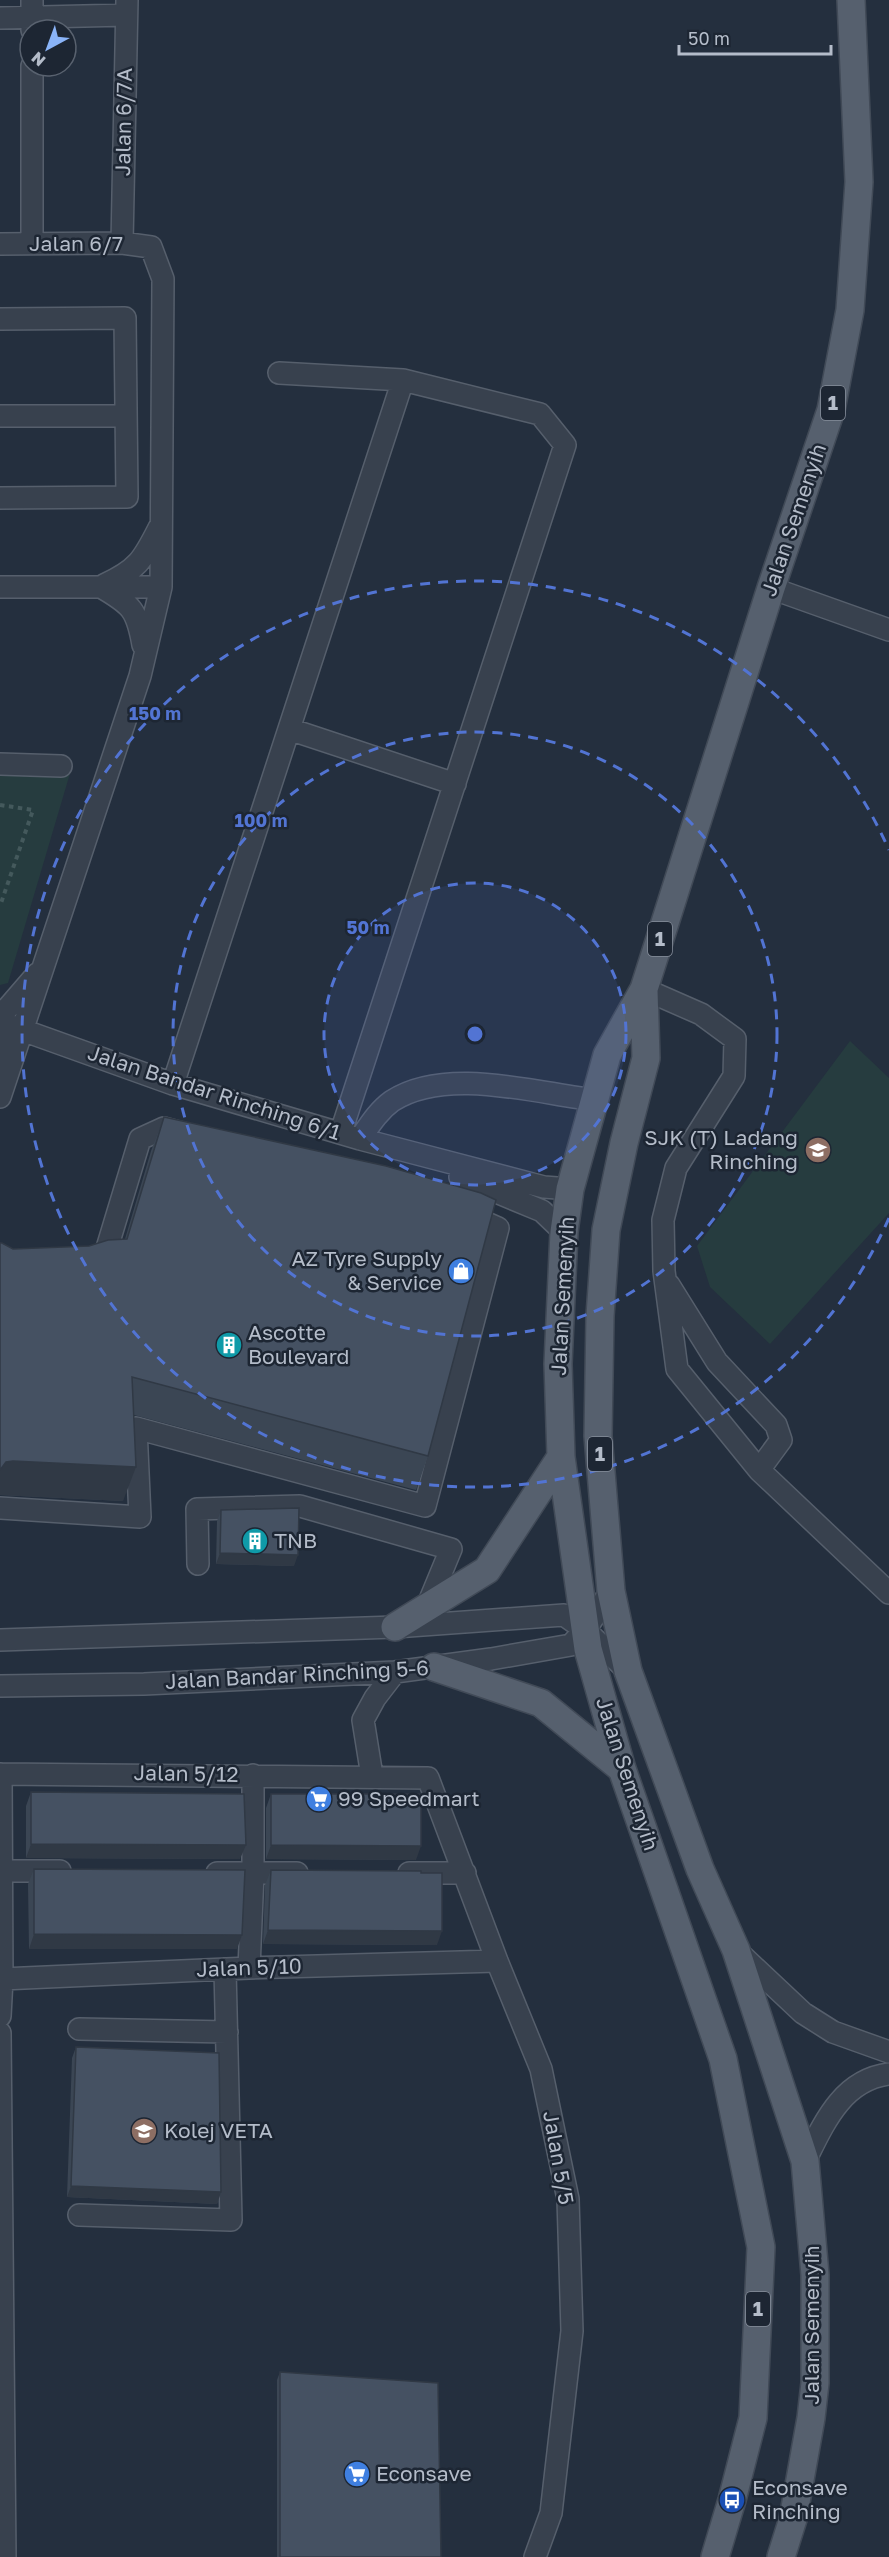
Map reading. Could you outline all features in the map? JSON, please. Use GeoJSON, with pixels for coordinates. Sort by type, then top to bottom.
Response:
{"type":"FeatureCollection","features":[{"type":"Feature","properties":{"kind":"main road","name":"Jalan Semenyih"},"geometry":{"type":"LineString","coordinates":[[715,2557],[753,2418],[760,2247],[723,2059],[622,1769],[588,1649],[561,1457],[558,1364],[564,1232],[570,1189],[607,1055],[644,989],[771,588],[831,410],[850,310],[859,182],[851,0]]}},
{"type":"Feature","properties":{"kind":"main road","name":"Jalan Semenyih"},"geometry":{"type":"LineString","coordinates":[[644,989],[646,1058],[624,1143],[606,1230],[600,1316],[598,1436],[611,1591],[628,1671],[700,1869],[736,1950],[805,2161],[816,2275],[815,2383],[793,2519],[781,2557]]}},
{"type":"Feature","properties":{"kind":"main road"},"geometry":{"type":"LineString","coordinates":[[395,1627],[487,1570],[561,1457]]}},
{"type":"Feature","properties":{"kind":"main road"},"geometry":{"type":"LineString","coordinates":[[434,1667],[541,1703],[622,1769]]}},
{"type":"Feature","properties":{"kind":"street"},"geometry":{"type":"LineString","coordinates":[[0,18],[126,7]]}},
{"type":"Feature","properties":{"kind":"street","name":"Jalan 6/7A"},"geometry":{"type":"LineString","coordinates":[[122,243],[126,7]]}},
{"type":"Feature","properties":{"kind":"street"},"geometry":{"type":"LineString","coordinates":[[32,78],[32,244]]}},
{"type":"Feature","properties":{"kind":"street","name":"Jalan 6/7"},"geometry":{"type":"LineString","coordinates":[[0,244],[122,243],[152,247],[163,279],[162,522]]}},
{"type":"Feature","properties":{"kind":"street"},"geometry":{"type":"LineString","coordinates":[[0,319],[125,318],[127,497],[0,498]]}},
{"type":"Feature","properties":{"kind":"street"},"geometry":{"type":"LineString","coordinates":[[279,373],[403,380],[540,414],[565,445],[455,784],[350,1136]]}},
{"type":"Feature","properties":{"kind":"street"},"geometry":{"type":"LineString","coordinates":[[173,1084],[403,380]]}},
{"type":"Feature","properties":{"kind":"street"},"geometry":{"type":"LineString","coordinates":[[0,416],[126,416]]}},
{"type":"Feature","properties":{"kind":"street"},"geometry":{"type":"LineString","coordinates":[[101,587],[128,574],[145,556],[162,522]]}},
{"type":"Feature","properties":{"kind":"street"},"geometry":{"type":"LineString","coordinates":[[2,1085],[47,962],[140,675],[161,587],[162,522]]}},
{"type":"Feature","properties":{"kind":"street"},"geometry":{"type":"LineString","coordinates":[[0,587],[161,587]]}},
{"type":"Feature","properties":{"kind":"street"},"geometry":{"type":"LineString","coordinates":[[101,587],[125,601],[139,620],[145,654]]}},
{"type":"Feature","properties":{"kind":"street"},"geometry":{"type":"LineString","coordinates":[[771,588],[889,630]]}},
{"type":"Feature","properties":{"kind":"street"},"geometry":{"type":"LineString","coordinates":[[289,729],[455,784]]}},
{"type":"Feature","properties":{"kind":"street"},"geometry":{"type":"LineString","coordinates":[[0,764],[61,766]]}},
{"type":"Feature","properties":{"kind":"street"},"geometry":{"type":"LineString","coordinates":[[0,1011],[6,1010],[28,988],[47,962]]}},
{"type":"Feature","properties":{"kind":"street"},"geometry":{"type":"LineString","coordinates":[[644,989],[701,1014],[735,1039],[734,1076],[676,1168],[663,1220],[665,1280],[677,1369],[759,1470],[889,1593]]}},
{"type":"Feature","properties":{"kind":"street","name":"Jalan Bandar Rinching 6/1"},"geometry":{"type":"LineString","coordinates":[[0,1022],[173,1084],[350,1136],[544,1187],[570,1189]]}},
{"type":"Feature","properties":{"kind":"street"},"geometry":{"type":"LineString","coordinates":[[0,1039],[6,1053],[2,1085]]}},
{"type":"Feature","properties":{"kind":"street"},"geometry":{"type":"LineString","coordinates":[[350,1136],[390,1102],[405,1094],[433,1086],[472,1085],[595,1100]]}},
{"type":"Feature","properties":{"kind":"street"},"geometry":{"type":"LineString","coordinates":[[76,1268],[104,1258],[140,1139],[164,1128],[209,1141]]}},
{"type":"Feature","properties":{"kind":"street","name":"Jalan Bandar Rinching 6/1"},"geometry":{"type":"LineString","coordinates":[[406,1151],[432,1166],[542,1210],[564,1232]]}},
{"type":"Feature","properties":{"kind":"street"},"geometry":{"type":"LineString","coordinates":[[473,1216],[482,1185]]}},
{"type":"Feature","properties":{"kind":"street"},"geometry":{"type":"LineString","coordinates":[[0,1508],[140,1517],[136,1428],[425,1506],[506,1195]]}},
{"type":"Feature","properties":{"kind":"street"},"geometry":{"type":"LineString","coordinates":[[443,1208],[473,1216],[498,1228]]}},
{"type":"Feature","properties":{"kind":"street"},"geometry":{"type":"LineString","coordinates":[[665,1280],[717,1362],[776,1425],[781,1440],[759,1470]]}},
{"type":"Feature","properties":{"kind":"street"},"geometry":{"type":"LineString","coordinates":[[198,1564],[197,1509],[300,1506],[451,1549],[427,1607]]}},
{"type":"Feature","properties":{"kind":"street","name":"Jalan Bandar Rinching 5-6"},"geometry":{"type":"LineString","coordinates":[[0,1686],[144,1684],[395,1672],[434,1667],[571,1645],[585,1630],[611,1591]]}},
{"type":"Feature","properties":{"kind":"street","name":"Jalan Bandar Rinching 5-6"},"geometry":{"type":"LineString","coordinates":[[0,1640],[395,1627],[564,1615],[585,1630],[628,1671]]}},
{"type":"Feature","properties":{"kind":"street"},"geometry":{"type":"LineString","coordinates":[[372,1776],[363,1720],[375,1698],[395,1672]]}},
{"type":"Feature","properties":{"kind":"street"},"geometry":{"type":"LineString","coordinates":[[0,1774],[2,1979],[0,2016]]}},
{"type":"Feature","properties":{"kind":"street","name":"Jalan 5/12"},"geometry":{"type":"LineString","coordinates":[[0,1774],[428,1778]]}},
{"type":"Feature","properties":{"kind":"street"},"geometry":{"type":"LineString","coordinates":[[249,1968],[254,1873],[253,1775]]}},
{"type":"Feature","properties":{"kind":"street","name":"Jalan 5/5"},"geometry":{"type":"LineString","coordinates":[[428,1778],[497,1961],[541,2068],[568,2199],[572,2331],[551,2513],[535,2557]]}},
{"type":"Feature","properties":{"kind":"street"},"geometry":{"type":"LineString","coordinates":[[0,1870],[81,1871]]}},
{"type":"Feature","properties":{"kind":"street"},"geometry":{"type":"LineString","coordinates":[[196,1872],[312,1873]]}},
{"type":"Feature","properties":{"kind":"street"},"geometry":{"type":"LineString","coordinates":[[395,1873],[465,1873]]}},
{"type":"Feature","properties":{"kind":"street"},"geometry":{"type":"LineString","coordinates":[[736,1950],[803,2013],[833,2032],[889,2052]]}},
{"type":"Feature","properties":{"kind":"street","name":"Jalan 5/10"},"geometry":{"type":"LineString","coordinates":[[2,1979],[249,1968],[497,1961]]}},
{"type":"Feature","properties":{"kind":"street"},"geometry":{"type":"LineString","coordinates":[[80,2215],[231,2220],[225,1969]]}},
{"type":"Feature","properties":{"kind":"street"},"geometry":{"type":"LineString","coordinates":[[80,2029],[227,2032]]}},
{"type":"Feature","properties":{"kind":"street"},"geometry":{"type":"LineString","coordinates":[[0,2033],[5,2557]]}},
{"type":"Feature","properties":{"kind":"street"},"geometry":{"type":"LineString","coordinates":[[805,2161],[828,2116],[844,2096],[858,2084],[889,2074]]}},
{"type":"Feature","properties":{"kind":"path"},"geometry":{"type":"LineString","coordinates":[[0,805],[33,810],[0,906]]}},
{"type":"Feature","properties":{"kind":"green space"},"geometry":{"type":"Polygon","coordinates":[[[0,769],[71,770],[8,983],[0,985],[0,769]]]}},
{"type":"Feature","properties":{"kind":"green space"},"geometry":{"type":"Polygon","coordinates":[[[850,1041],[889,1078],[889,1213],[770,1344],[710,1287],[697,1246],[850,1041]]]}},
{"type":"Feature","properties":{"kind":"building","name":"Ascotte Boulevard"},"geometry":{"type":"Polygon","coordinates":[[[164,1117],[386,1166],[481,1193],[496,1200],[428,1456],[132,1377],[136,1467],[13,1461],[6,1462],[0,1470],[0,1243],[13,1249],[89,1246],[108,1240],[127,1239],[164,1117]]]}},
{"type":"Feature","properties":{"kind":"building","name":"TNB"},"geometry":{"type":"Polygon","coordinates":[[[299,1508],[298,1555],[220,1553],[221,1510],[299,1508]]]}},
{"type":"Feature","properties":{"kind":"building"},"geometry":{"type":"Polygon","coordinates":[[[31,1792],[244,1794],[246,1845],[31,1844],[31,1792]]]}},
{"type":"Feature","properties":{"kind":"building"},"geometry":{"type":"Polygon","coordinates":[[[271,1794],[421,1794],[421,1846],[271,1845],[271,1794]]]}},
{"type":"Feature","properties":{"kind":"building"},"geometry":{"type":"Polygon","coordinates":[[[34,1869],[245,1870],[242,1935],[34,1934],[34,1869]]]}},
{"type":"Feature","properties":{"kind":"building"},"geometry":{"type":"Polygon","coordinates":[[[271,1870],[442,1873],[442,1931],[268,1930],[271,1870]]]}},
{"type":"Feature","properties":{"kind":"building","name":"Kolej VETA"},"geometry":{"type":"Polygon","coordinates":[[[76,2047],[219,2053],[221,2192],[71,2186],[76,2047]]]}},
{"type":"Feature","properties":{"kind":"building","name":"Econsave"},"geometry":{"type":"Polygon","coordinates":[[[280,2372],[438,2383],[441,2557],[280,2557],[280,2372]]]}},
{"type":"Feature","properties":{"kind":"place","name":"SJK (T) Ladang Rinching"},"geometry":{"type":"Point","coordinates":[818,1150]}},
{"type":"Feature","properties":{"kind":"place","name":"AZ Tyre Supply & Service"},"geometry":{"type":"Point","coordinates":[461,1271]}},
{"type":"Feature","properties":{"kind":"place","name":"Ascotte Boulevard"},"geometry":{"type":"Point","coordinates":[229,1345]}},
{"type":"Feature","properties":{"kind":"place","name":"TNB"},"geometry":{"type":"Point","coordinates":[255,1541]}},
{"type":"Feature","properties":{"kind":"place","name":"99 Speedmart"},"geometry":{"type":"Point","coordinates":[319,1799]}},
{"type":"Feature","properties":{"kind":"place","name":"Kolej VETA"},"geometry":{"type":"Point","coordinates":[144,2131]}},
{"type":"Feature","properties":{"kind":"place","name":"Econsave"},"geometry":{"type":"Point","coordinates":[357,2474]}},
{"type":"Feature","properties":{"kind":"place","name":"Econsave Rinching"},"geometry":{"type":"Point","coordinates":[732,2500]}}]}
